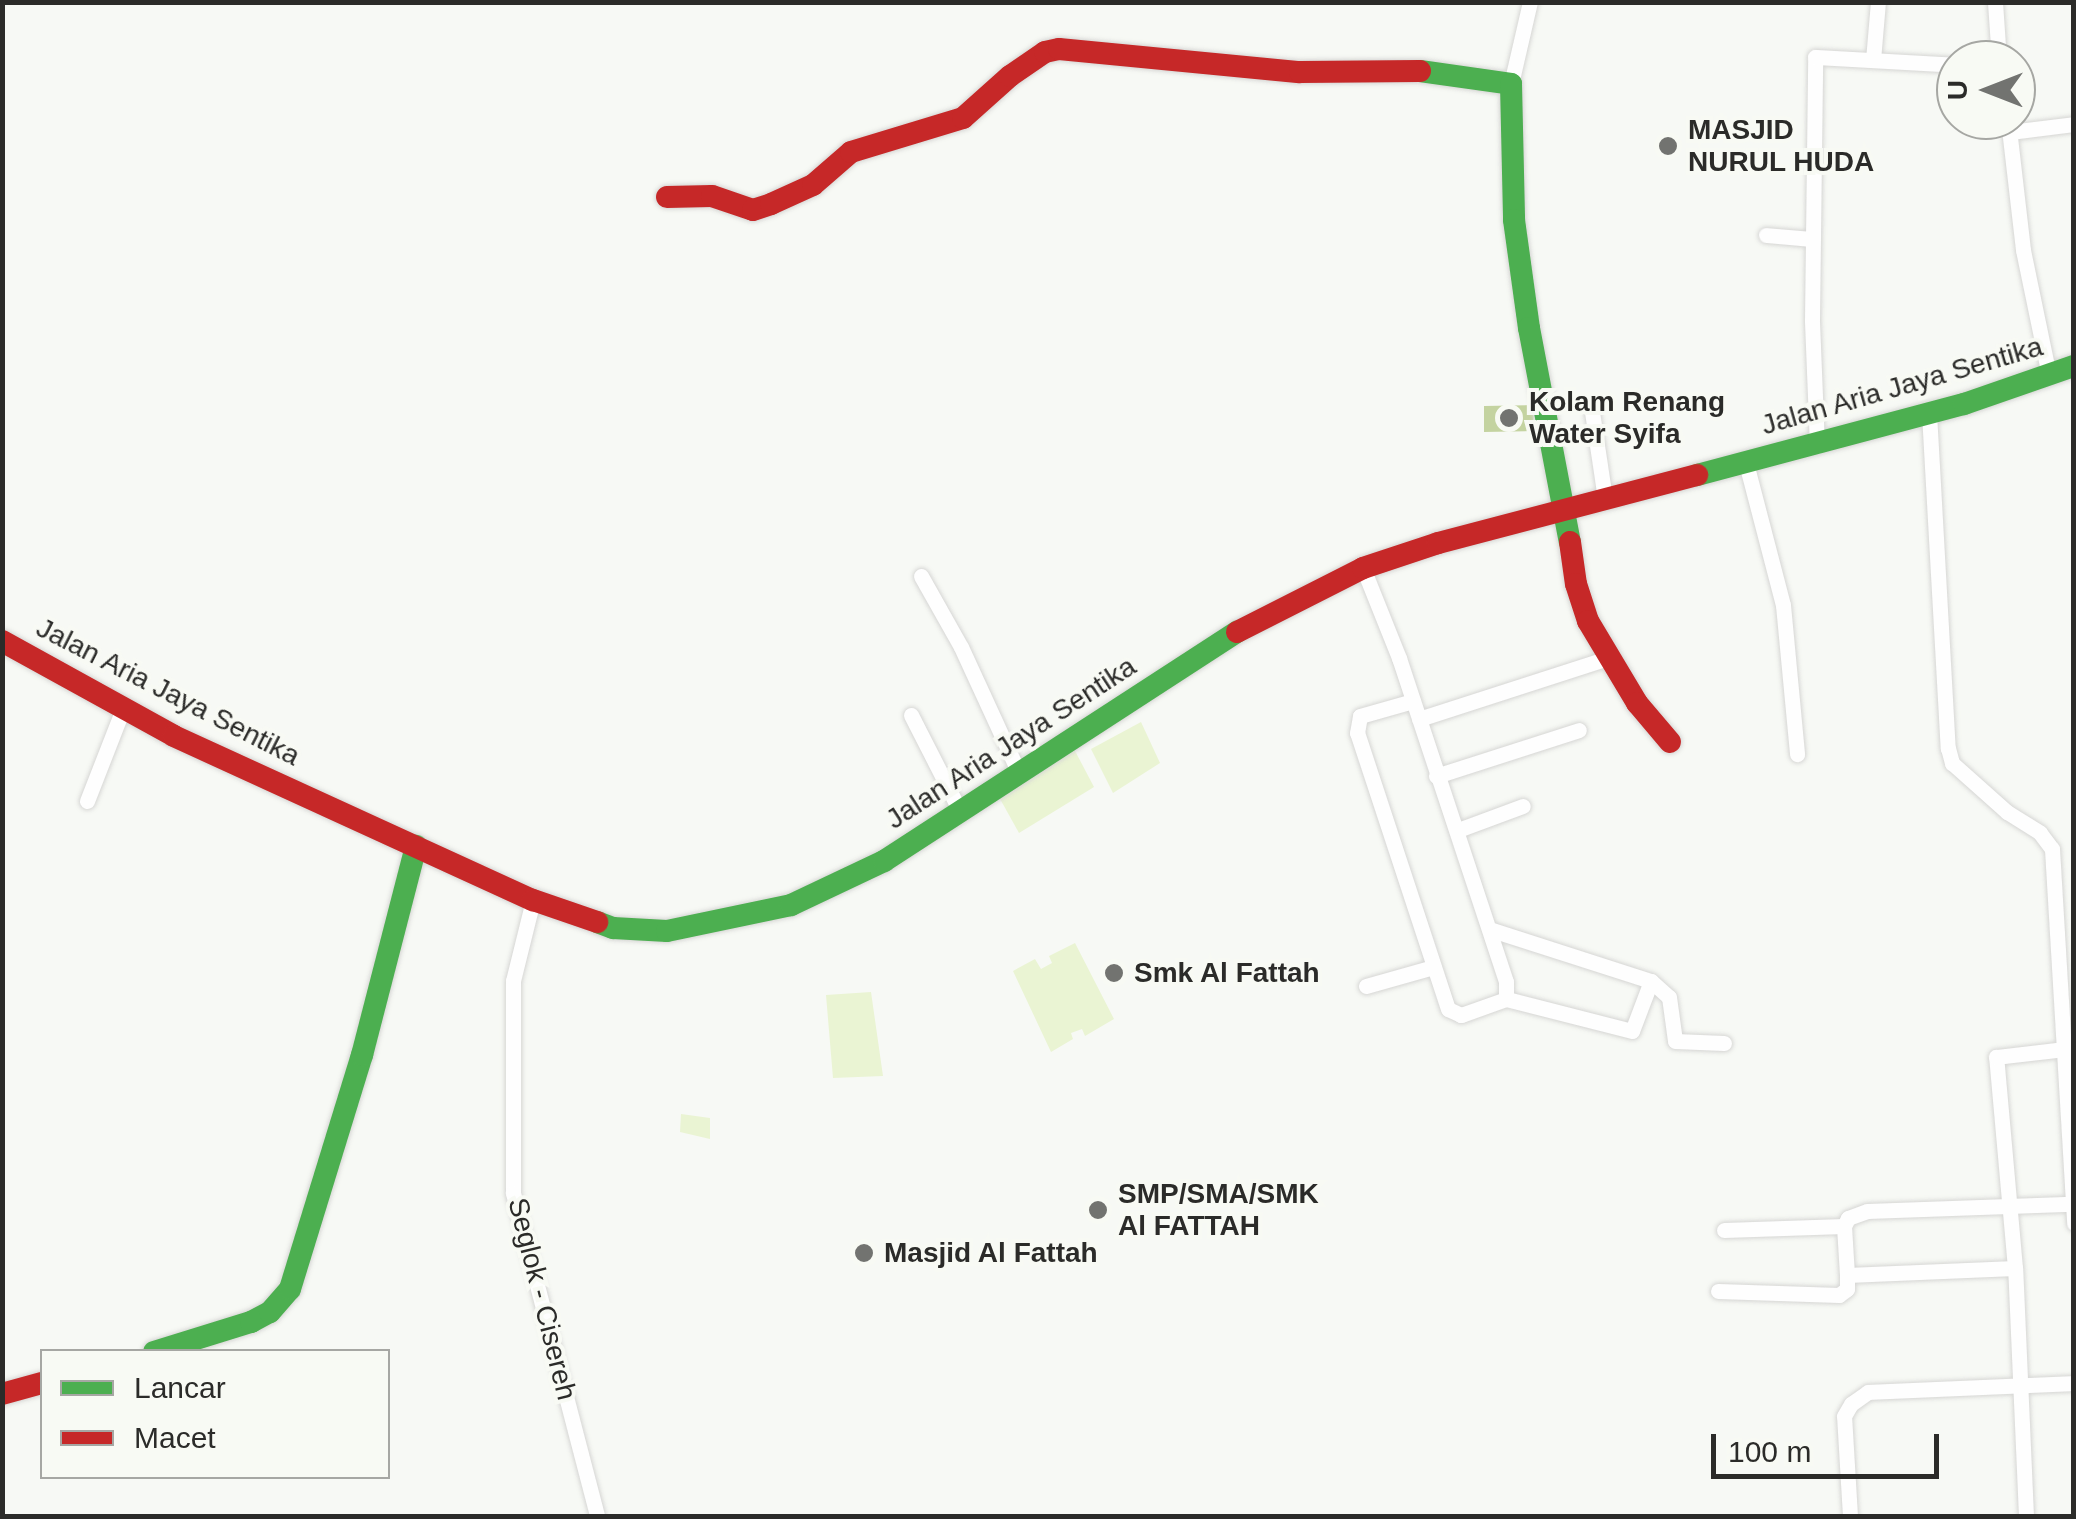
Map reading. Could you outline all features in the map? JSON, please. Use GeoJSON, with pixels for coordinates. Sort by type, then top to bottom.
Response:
{"type":"FeatureCollection","features":[{"type":"Feature","properties":{"kind":"street"},"geometry":{"type":"LineString","coordinates":[[1530,2],[1511,84],[1514,220],[1543,410],[1566,510],[1576,584],[1588,621],[1637,703],[1670,742]]}},
{"type":"Feature","properties":{"kind":"street"},"geometry":{"type":"LineString","coordinates":[[1873,60],[1878,2]]}},
{"type":"Feature","properties":{"kind":"street"},"geometry":{"type":"LineString","coordinates":[[1994,2],[1997,40]]}},
{"type":"Feature","properties":{"kind":"street"},"geometry":{"type":"LineString","coordinates":[[667,197],[712,196],[753,210],[771,204],[813,185],[850,152],[962,118],[1010,76],[1045,52],[1059,49],[1300,72],[1439,71],[1511,84]]}},
{"type":"Feature","properties":{"kind":"street"},"geometry":{"type":"LineString","coordinates":[[1816,446],[1812,239],[1815,58],[1936,63]]}},
{"type":"Feature","properties":{"kind":"street"},"geometry":{"type":"LineString","coordinates":[[2036,125],[2074,124]]}},
{"type":"Feature","properties":{"kind":"street"},"geometry":{"type":"LineString","coordinates":[[2011,140],[2023,250],[2049,376]]}},
{"type":"Feature","properties":{"kind":"street"},"geometry":{"type":"LineString","coordinates":[[1766,235],[1812,239]]}},
{"type":"Feature","properties":{"kind":"street","name":"Jalan Aria Jaya Sentika"},"geometry":{"type":"LineString","coordinates":[[2,641],[174,736],[533,900],[593,923],[636,931],[728,921],[791,905],[884,862],[1242,630],[1363,568],[1438,543],[1816,446],[2074,366]]}},
{"type":"Feature","properties":{"kind":"street"},"geometry":{"type":"LineString","coordinates":[[1591,405],[1606,499]]}},
{"type":"Feature","properties":{"kind":"street"},"geometry":{"type":"LineString","coordinates":[[1929,413],[1948,748],[1952,763],[2007,812],[2040,833],[2052,849],[2055,865],[2069,1048],[2074,1223]]}},
{"type":"Feature","properties":{"kind":"street"},"geometry":{"type":"LineString","coordinates":[[1746,463],[1783,605],[1797,754]]}},
{"type":"Feature","properties":{"kind":"street"},"geometry":{"type":"LineString","coordinates":[[1363,568],[1492,930],[1506,982],[1506,999]]}},
{"type":"Feature","properties":{"kind":"street"},"geometry":{"type":"LineString","coordinates":[[920,576],[961,647],[1018,774]]}},
{"type":"Feature","properties":{"kind":"street"},"geometry":{"type":"LineString","coordinates":[[1419,719],[1608,658]]}},
{"type":"Feature","properties":{"kind":"street"},"geometry":{"type":"LineString","coordinates":[[1413,700],[1360,716],[1356,733],[1448,1010],[1454,1014],[1506,999],[1632,1031],[1651,981]]}},
{"type":"Feature","properties":{"kind":"street"},"geometry":{"type":"LineString","coordinates":[[87,800],[124,706]]}},
{"type":"Feature","properties":{"kind":"street"},"geometry":{"type":"LineString","coordinates":[[911,716],[961,813]]}},
{"type":"Feature","properties":{"kind":"street"},"geometry":{"type":"LineString","coordinates":[[1436,776],[1579,730]]}},
{"type":"Feature","properties":{"kind":"street"},"geometry":{"type":"LineString","coordinates":[[1458,830],[1523,806]]}},
{"type":"Feature","properties":{"kind":"street"},"geometry":{"type":"LineString","coordinates":[[164,1349],[251,1322],[270,1312],[290,1289],[362,1055],[416,846]]}},
{"type":"Feature","properties":{"kind":"street"},"geometry":{"type":"LineString","coordinates":[[2055,865],[2074,860]]}},
{"type":"Feature","properties":{"kind":"street","name":"Seglok - Cisereh"},"geometry":{"type":"LineString","coordinates":[[533,900],[514,981],[514,1193],[597,1516]]}},
{"type":"Feature","properties":{"kind":"street"},"geometry":{"type":"LineString","coordinates":[[1492,930],[1651,981],[1670,997],[1675,1041],[1724,1043]]}},
{"type":"Feature","properties":{"kind":"street"},"geometry":{"type":"LineString","coordinates":[[1366,986],[1434,968]]}},
{"type":"Feature","properties":{"kind":"street"},"geometry":{"type":"LineString","coordinates":[[2026,1516],[2015,1268],[1996,1057],[2069,1048]]}},
{"type":"Feature","properties":{"kind":"street"},"geometry":{"type":"LineString","coordinates":[[1718,1291],[1839,1295],[1847,1289],[1844,1226],[1848,1218],[1867,1211],[2072,1204]]}},
{"type":"Feature","properties":{"kind":"street"},"geometry":{"type":"LineString","coordinates":[[1724,1230],[1844,1226]]}},
{"type":"Feature","properties":{"kind":"street"},"geometry":{"type":"LineString","coordinates":[[1847,1274],[2015,1268]]}},
{"type":"Feature","properties":{"kind":"street"},"geometry":{"type":"LineString","coordinates":[[1850,1516],[1844,1416],[1851,1404],[1868,1392],[2074,1383]]}},
{"type":"Feature","properties":{"kind":"street"},"geometry":{"type":"LineString","coordinates":[[2,1394],[40,1384]]}},
{"type":"Feature","properties":{"kind":"shaded area","name":"Kolam Renang Water Syifa"},"geometry":{"type":"Polygon","coordinates":[[[1534,405],[1533,431],[1484,432],[1484,406],[1534,405]]]}},
{"type":"Feature","properties":{"kind":"shaded area"},"geometry":{"type":"Polygon","coordinates":[[[1141,722],[1160,763],[1113,793],[1091,749],[1141,722]]]}},
{"type":"Feature","properties":{"kind":"shaded area"},"geometry":{"type":"Polygon","coordinates":[[[1074,749],[1094,787],[1019,833],[999,797],[1074,749]]]}},
{"type":"Feature","properties":{"kind":"shaded area"},"geometry":{"type":"Polygon","coordinates":[[[1075,943],[1114,1019],[1085,1036],[1082,1029],[1071,1033],[1073,1039],[1051,1052],[1013,971],[1035,959],[1041,969],[1052,963],[1049,956],[1075,943]]]}},
{"type":"Feature","properties":{"kind":"shaded area"},"geometry":{"type":"Polygon","coordinates":[[[871,992],[883,1076],[833,1078],[826,995],[871,992]]]}},
{"type":"Feature","properties":{"kind":"shaded area"},"geometry":{"type":"Polygon","coordinates":[[[681,1114],[710,1118],[710,1139],[680,1132],[681,1114]]]}},
{"type":"Feature","properties":{"kind":"traffic: fast"},"geometry":{"type":"LineString","coordinates":[[1420,71],[1511,84],[1514,220],[1529,328],[1570,542]]}},
{"type":"Feature","properties":{"kind":"traffic: fast"},"geometry":{"type":"LineString","coordinates":[[1697,475],[1964,404],[2074,366]]}},
{"type":"Feature","properties":{"kind":"traffic: fast"},"geometry":{"type":"LineString","coordinates":[[597,922],[613,928],[667,931],[791,905],[884,861],[1237,632]]}},
{"type":"Feature","properties":{"kind":"traffic: fast"},"geometry":{"type":"LineString","coordinates":[[164,1349],[251,1322],[270,1312],[290,1289],[362,1055],[416,846]]}},
{"type":"Feature","properties":{"kind":"traffic: jam"},"geometry":{"type":"LineString","coordinates":[[667,197],[712,196],[753,210],[771,204],[813,185],[851,152],[963,118],[1010,76],[1045,52],[1059,49],[1300,72],[1420,71]]}},
{"type":"Feature","properties":{"kind":"traffic: jam"},"geometry":{"type":"LineString","coordinates":[[1237,632],[1363,568],[1438,543],[1697,475]]}},
{"type":"Feature","properties":{"kind":"traffic: jam"},"geometry":{"type":"LineString","coordinates":[[1570,542],[1576,584],[1588,621],[1637,703],[1670,742]]}},
{"type":"Feature","properties":{"kind":"traffic: jam"},"geometry":{"type":"LineString","coordinates":[[2,641],[174,736],[533,900],[597,922]]}},
{"type":"Feature","properties":{"kind":"traffic: jam"},"geometry":{"type":"LineString","coordinates":[[2,1394],[40,1384]]}},
{"type":"Feature","properties":{"kind":"place","name":"MASJID NURUL HUDA"},"geometry":{"type":"Point","coordinates":[1668,146]}},
{"type":"Feature","properties":{"kind":"place","name":"Kolam Renang Water Syifa"},"geometry":{"type":"Point","coordinates":[1509,418]}},
{"type":"Feature","properties":{"kind":"place","name":"Smk Al Fattah"},"geometry":{"type":"Point","coordinates":[1114,973]}},
{"type":"Feature","properties":{"kind":"place","name":"SMP/SMA/SMK Al FATTAH"},"geometry":{"type":"Point","coordinates":[1098,1210]}},
{"type":"Feature","properties":{"kind":"place","name":"Masjid Al Fattah"},"geometry":{"type":"Point","coordinates":[864,1253]}}]}
